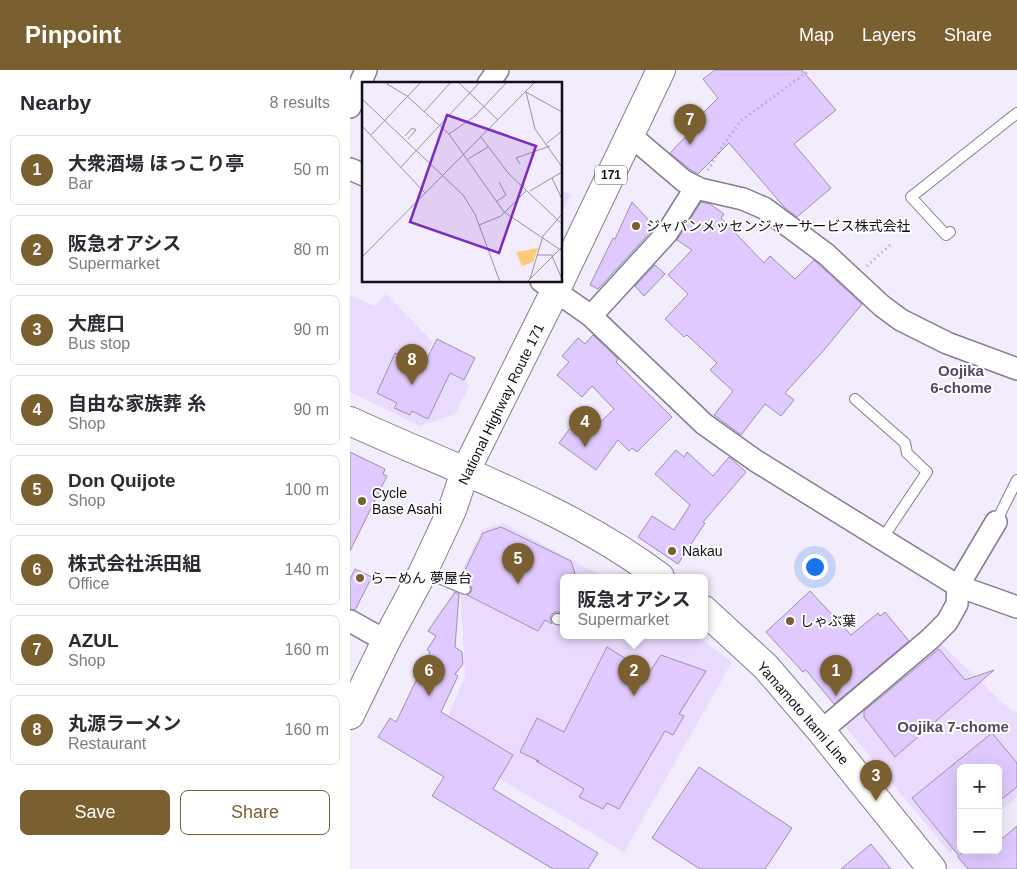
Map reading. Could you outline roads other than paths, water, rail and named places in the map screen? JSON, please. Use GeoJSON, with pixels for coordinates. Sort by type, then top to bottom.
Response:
{"type":"FeatureCollection","features":[{"type":"Feature","properties":{"kind":"main road","name":"National Highway Route 171"},"geometry":{"type":"LineString","coordinates":[[562,267],[662,70]]}},
{"type":"Feature","properties":{"kind":"main road","name":"National Highway Route 171"},"geometry":{"type":"LineString","coordinates":[[350,715],[386,641],[423,572],[452,510],[465,472],[554,283]]}},
{"type":"Feature","properties":{"kind":"main road"},"geometry":{"type":"LineString","coordinates":[[350,421],[566,518],[643,564],[656,574]]}},
{"type":"Feature","properties":{"kind":"main road","name":"Yamamoto Itami Line"},"geometry":{"type":"LineString","coordinates":[[708,614],[766,667],[821,731],[932,869]]}},
{"type":"Feature","properties":{"kind":"street"},"geometry":{"type":"LineString","coordinates":[[350,106],[366,70]]}},
{"type":"Feature","properties":{"kind":"street"},"geometry":{"type":"LineString","coordinates":[[489,82],[498,70]]}},
{"type":"Feature","properties":{"kind":"street"},"geometry":{"type":"LineString","coordinates":[[630,135],[684,181],[696,187],[743,199],[764,208],[826,254],[882,306],[901,320],[947,343],[1017,369]]}},
{"type":"Feature","properties":{"kind":"street"},"geometry":{"type":"LineString","coordinates":[[350,169],[362,174]]}},
{"type":"Feature","properties":{"kind":"street"},"geometry":{"type":"LineString","coordinates":[[591,316],[667,233],[696,187]]}},
{"type":"Feature","properties":{"kind":"street"},"geometry":{"type":"LineString","coordinates":[[554,283],[704,424],[756,461],[958,586],[1017,607]]}},
{"type":"Feature","properties":{"kind":"street"},"geometry":{"type":"LineString","coordinates":[[821,731],[930,639],[947,622],[957,604],[958,586],[996,522]]}},
{"type":"Feature","properties":{"kind":"street"},"geometry":{"type":"LineString","coordinates":[[350,621],[386,641]]}},
{"type":"Feature","properties":{"kind":"lane"},"geometry":{"type":"LineString","coordinates":[[950,232],[946,235],[911,197],[1017,113]]}},
{"type":"Feature","properties":{"kind":"lane"},"geometry":{"type":"LineString","coordinates":[[855,400],[906,443],[907,453],[927,472],[882,539]]}},
{"type":"Feature","properties":{"kind":"lane"},"geometry":{"type":"LineString","coordinates":[[996,522],[1017,480]]}},
{"type":"Feature","properties":{"kind":"lane"},"geometry":{"type":"LineString","coordinates":[[423,572],[465,589]]}},
{"type":"Feature","properties":{"kind":"place","name":"AZUL"},"geometry":{"type":"Point","coordinates":[690,145]}},
{"type":"Feature","properties":{"kind":"place","name":"ジャパンメッセンジャーサービス株式会社"},"geometry":{"type":"Point","coordinates":[636,226]}},
{"type":"Feature","properties":{"kind":"place","name":"丸源ラーメン"},"geometry":{"type":"Point","coordinates":[412,385]}},
{"type":"Feature","properties":{"kind":"place","name":"自由な家族葬 糸"},"geometry":{"type":"Point","coordinates":[585,447]}},
{"type":"Feature","properties":{"kind":"place","name":"Cycle Base Asahi"},"geometry":{"type":"Point","coordinates":[362,501]}},
{"type":"Feature","properties":{"kind":"place","name":"Nakau"},"geometry":{"type":"Point","coordinates":[672,551]}},
{"type":"Feature","properties":{"kind":"place","name":"らーめん 夢屋台"},"geometry":{"type":"Point","coordinates":[360,578]}},
{"type":"Feature","properties":{"kind":"place","name":"Don Quijote"},"geometry":{"type":"Point","coordinates":[518,584]}},
{"type":"Feature","properties":{"kind":"place","name":"しゃぶ葉"},"geometry":{"type":"Point","coordinates":[790,621]}},
{"type":"Feature","properties":{"kind":"place","name":"株式会社浜田組"},"geometry":{"type":"Point","coordinates":[429,696]}},
{"type":"Feature","properties":{"kind":"place","name":"阪急オアシス"},"geometry":{"type":"Point","coordinates":[634,696]}},
{"type":"Feature","properties":{"kind":"place","name":"大衆酒場 ほっこり亭"},"geometry":{"type":"Point","coordinates":[836,696]}},
{"type":"Feature","properties":{"kind":"place","name":"大鹿口"},"geometry":{"type":"Point","coordinates":[876,801]}},
{"type":"Feature","properties":{"kind":"district","name":"Oojika 6-chome"},"geometry":{"type":"Point","coordinates":[961,378]}},
{"type":"Feature","properties":{"kind":"district","name":"Oojika 7-chome"},"geometry":{"type":"Point","coordinates":[953,726]}}]}
